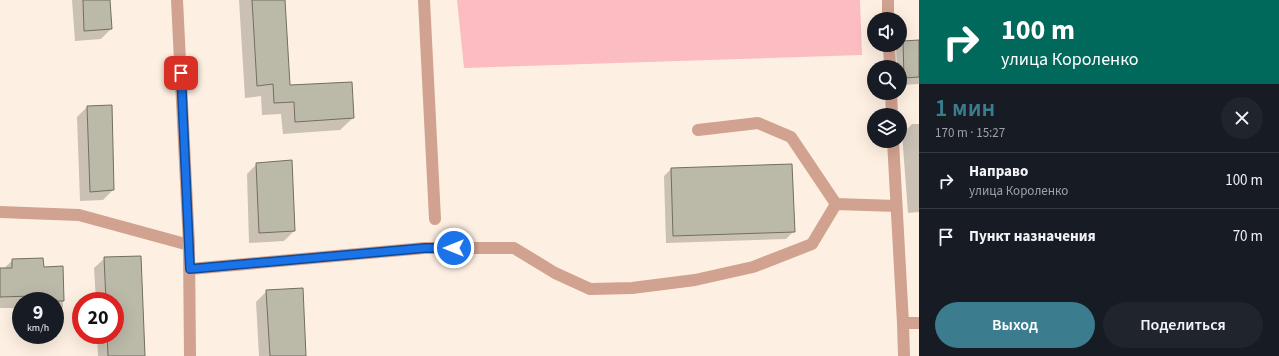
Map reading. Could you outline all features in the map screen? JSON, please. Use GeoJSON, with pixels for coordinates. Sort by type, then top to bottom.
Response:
{"type":"FeatureCollection","features":[{"type":"Feature","properties":{"kind":"street"},"geometry":{"type":"LineString","coordinates":[[177,0],[190,245],[190,356]]}},
{"type":"Feature","properties":{"kind":"street"},"geometry":{"type":"LineString","coordinates":[[424,0],[435,220]]}},
{"type":"Feature","properties":{"kind":"street"},"geometry":{"type":"LineString","coordinates":[[888,0],[888,12]]}},
{"type":"Feature","properties":{"kind":"street"},"geometry":{"type":"LineString","coordinates":[[698,130],[758,123],[791,137],[836,204]]}},
{"type":"Feature","properties":{"kind":"street"},"geometry":{"type":"LineString","coordinates":[[893,148],[904,356]]}},
{"type":"Feature","properties":{"kind":"street"},"geometry":{"type":"LineString","coordinates":[[190,269],[425,248],[514,248],[555,273],[590,289],[632,288],[695,280],[753,267],[812,244],[836,204]]}},
{"type":"Feature","properties":{"kind":"street"},"geometry":{"type":"LineString","coordinates":[[836,204],[896,206]]}},
{"type":"Feature","properties":{"kind":"street"},"geometry":{"type":"LineString","coordinates":[[0,212],[79,215],[190,245]]}},
{"type":"Feature","properties":{"kind":"street"},"geometry":{"type":"LineString","coordinates":[[903,323],[919,323]]}},
{"type":"Feature","properties":{"kind":"shaded area"},"geometry":{"type":"Polygon","coordinates":[[[457,0],[860,0],[862,55],[464,68],[457,0]]]}},
{"type":"Feature","properties":{"kind":"building"},"geometry":{"type":"Polygon","coordinates":[[[83,0],[110,0],[112,29],[84,31],[83,0]]]}},
{"type":"Feature","properties":{"kind":"building"},"geometry":{"type":"Polygon","coordinates":[[[252,0],[285,0],[290,85],[352,82],[354,118],[295,122],[294,102],[274,103],[273,84],[257,86],[252,0]]]}},
{"type":"Feature","properties":{"kind":"building"},"geometry":{"type":"Polygon","coordinates":[[[919,40],[919,77],[907,78],[907,60],[904,60],[903,52],[907,52],[907,41],[919,40]]]}},
{"type":"Feature","properties":{"kind":"building"},"geometry":{"type":"Polygon","coordinates":[[[112,105],[114,190],[90,192],[87,106],[112,105]]]}},
{"type":"Feature","properties":{"kind":"building"},"geometry":{"type":"Polygon","coordinates":[[[292,160],[295,231],[259,233],[256,163],[292,160]]]}},
{"type":"Feature","properties":{"kind":"building"},"geometry":{"type":"Polygon","coordinates":[[[792,164],[795,232],[673,236],[671,168],[792,164]]]}},
{"type":"Feature","properties":{"kind":"building"},"geometry":{"type":"Polygon","coordinates":[[[141,256],[145,356],[108,356],[107,344],[124,344],[124,292],[106,292],[104,257],[141,256]]]}},
{"type":"Feature","properties":{"kind":"building"},"geometry":{"type":"Polygon","coordinates":[[[43,258],[44,267],[63,266],[64,292],[12,292],[12,297],[0,297],[0,268],[12,268],[12,259],[43,258]]]}},
{"type":"Feature","properties":{"kind":"building"},"geometry":{"type":"Polygon","coordinates":[[[303,288],[306,356],[270,356],[266,290],[303,288]]]}},
{"type":"Feature","properties":{"kind":"route"},"geometry":{"type":"LineString","coordinates":[[181,73],[190,269],[425,248],[454,248]]}}]}
